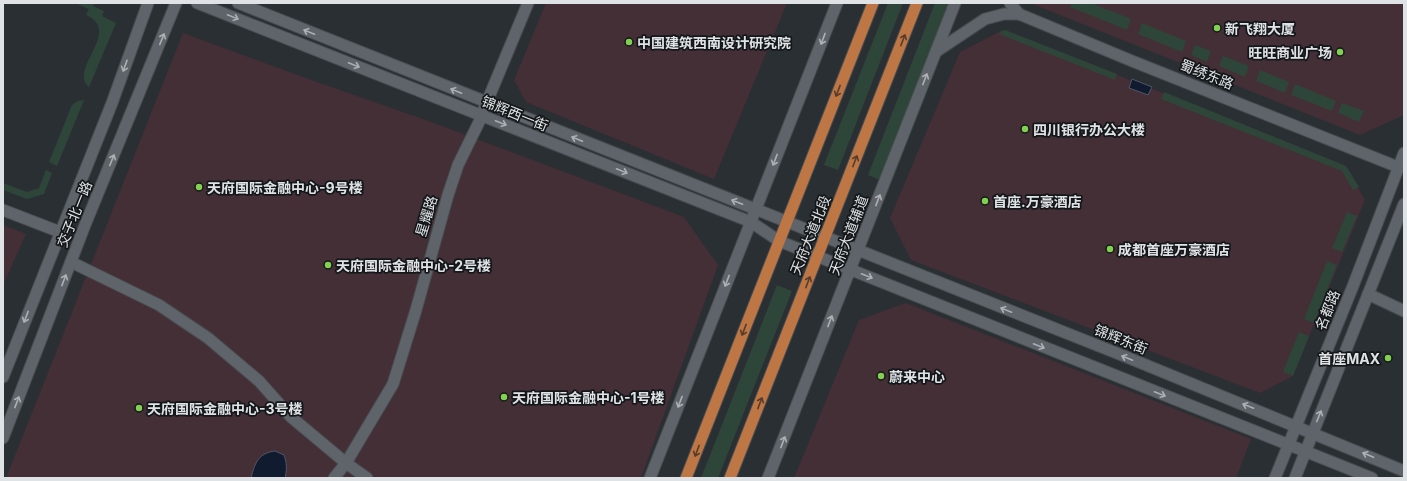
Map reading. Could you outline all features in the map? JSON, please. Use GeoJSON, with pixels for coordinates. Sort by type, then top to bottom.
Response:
{"type":"FeatureCollection","features":[{"type":"Feature","properties":{"kind":"main road","name":"天府大道北段"},"geometry":{"type":"LineString","coordinates":[[686,478],[873,3]]}},
{"type":"Feature","properties":{"kind":"main road","name":"天府大道北段"},"geometry":{"type":"LineString","coordinates":[[730,478],[917,3]]}},
{"type":"Feature","properties":{"kind":"street","name":"交子北一路"},"geometry":{"type":"LineString","coordinates":[[3,377],[112,103],[148,3]]}},
{"type":"Feature","properties":{"kind":"street","name":"交子北一路"},"geometry":{"type":"LineString","coordinates":[[3,438],[71,262],[176,3]]}},
{"type":"Feature","properties":{"kind":"street","name":"锦辉西一街"},"geometry":{"type":"LineString","coordinates":[[197,3],[751,222],[779,241],[817,257]]}},
{"type":"Feature","properties":{"kind":"street","name":"锦辉西一街"},"geometry":{"type":"LineString","coordinates":[[238,3],[486,104],[825,237]]}},
{"type":"Feature","properties":{"kind":"street","name":"星耀路"},"geometry":{"type":"LineString","coordinates":[[334,478],[346,463],[392,384],[416,310],[448,195],[458,165],[482,116],[528,3]]}},
{"type":"Feature","properties":{"kind":"street"},"geometry":{"type":"LineString","coordinates":[[650,478],[837,3]]}},
{"type":"Feature","properties":{"kind":"street","name":"天府大道辅道"},"geometry":{"type":"LineString","coordinates":[[768,478],[955,3]]}},
{"type":"Feature","properties":{"kind":"street","name":"蜀绣东路"},"geometry":{"type":"LineString","coordinates":[[1010,3],[1019,14],[1132,61],[1398,166]]}},
{"type":"Feature","properties":{"kind":"street"},"geometry":{"type":"LineString","coordinates":[[937,50],[985,19],[1004,14],[1019,14]]}},
{"type":"Feature","properties":{"kind":"street","name":"名都路"},"geometry":{"type":"LineString","coordinates":[[1275,478],[1295,425],[1353,286],[1404,153]]}},
{"type":"Feature","properties":{"kind":"street"},"geometry":{"type":"LineString","coordinates":[[1295,478],[1312,432],[1404,204]]}},
{"type":"Feature","properties":{"kind":"street"},"geometry":{"type":"LineString","coordinates":[[3,210],[60,232]]}},
{"type":"Feature","properties":{"kind":"street","name":"锦辉东街"},"geometry":{"type":"LineString","coordinates":[[825,237],[1404,470]]}},
{"type":"Feature","properties":{"kind":"street"},"geometry":{"type":"LineString","coordinates":[[817,257],[1372,478]]}},
{"type":"Feature","properties":{"kind":"street"},"geometry":{"type":"LineString","coordinates":[[71,262],[159,305],[208,338],[259,381],[291,417],[346,463],[367,478]]}},
{"type":"Feature","properties":{"kind":"street"},"geometry":{"type":"LineString","coordinates":[[1368,294],[1404,311]]}},
{"type":"Feature","properties":{"kind":"shaded area","name":"中国建筑西南设计研究院"},"geometry":{"type":"Polygon","coordinates":[[[546,3],[787,3],[714,179],[526,102],[514,80],[546,3]]]}},
{"type":"Feature","properties":{"kind":"shaded area"},"geometry":{"type":"Polygon","coordinates":[[[1030,3],[1404,3],[1404,115],[1360,135],[1030,3]]]}},
{"type":"Feature","properties":{"kind":"shaded area"},"geometry":{"type":"Polygon","coordinates":[[[1005,30],[1346,166],[1365,200],[1293,376],[1260,393],[911,260],[890,218],[960,52],[1005,30]]]}},
{"type":"Feature","properties":{"kind":"shaded area"},"geometry":{"type":"Polygon","coordinates":[[[183,33],[437,124],[684,217],[718,265],[641,478],[6,478],[183,33]]]}},
{"type":"Feature","properties":{"kind":"shaded area"},"geometry":{"type":"Polygon","coordinates":[[[3,225],[26,234],[3,285],[3,225]]]}},
{"type":"Feature","properties":{"kind":"shaded area"},"geometry":{"type":"Polygon","coordinates":[[[906,303],[1251,439],[1236,478],[794,478],[859,320],[906,303]]]}},
{"type":"Feature","properties":{"kind":"green space"},"geometry":{"type":"Polygon","coordinates":[[[75,3],[94,3],[93,6],[104,11],[102,16],[116,23],[89,87],[84,79],[85,70],[98,40],[99,30],[96,22],[86,15],[89,9],[75,3]]]}},
{"type":"Feature","properties":{"kind":"green space"},"geometry":{"type":"Polygon","coordinates":[[[888,3],[903,3],[838,170],[824,165],[888,3]]]}},
{"type":"Feature","properties":{"kind":"green space"},"geometry":{"type":"Polygon","coordinates":[[[935,3],[953,3],[882,181],[868,175],[935,3]]]}},
{"type":"Feature","properties":{"kind":"green space"},"geometry":{"type":"Polygon","coordinates":[[[1072,3],[1091,3],[1131,19],[1127,30],[1070,7],[1072,3]]]}},
{"type":"Feature","properties":{"kind":"green space"},"geometry":{"type":"Polygon","coordinates":[[[1142,23],[1186,41],[1182,52],[1138,34],[1142,23]]]}},
{"type":"Feature","properties":{"kind":"green space"},"geometry":{"type":"Polygon","coordinates":[[[1005,30],[1117,74],[1115,80],[999,34],[1001,31],[1005,30]]]}},
{"type":"Feature","properties":{"kind":"green space"},"geometry":{"type":"Polygon","coordinates":[[[1195,45],[1211,51],[1207,62],[1191,55],[1195,45]]]}},
{"type":"Feature","properties":{"kind":"green space"},"geometry":{"type":"Polygon","coordinates":[[[1223,56],[1249,66],[1245,77],[1219,66],[1223,56]]]}},
{"type":"Feature","properties":{"kind":"green space"},"geometry":{"type":"Polygon","coordinates":[[[1260,70],[1289,82],[1285,93],[1256,81],[1260,70]]]}},
{"type":"Feature","properties":{"kind":"green space"},"geometry":{"type":"Polygon","coordinates":[[[1295,84],[1336,101],[1332,111],[1291,95],[1295,84]]]}},
{"type":"Feature","properties":{"kind":"green space"},"geometry":{"type":"Polygon","coordinates":[[[1164,92],[1346,166],[1359,187],[1353,190],[1342,171],[1161,99],[1164,92]]]}},
{"type":"Feature","properties":{"kind":"green space"},"geometry":{"type":"Polygon","coordinates":[[[84,100],[57,166],[49,162],[72,105],[78,101],[84,100]]]}},
{"type":"Feature","properties":{"kind":"green space"},"geometry":{"type":"Polygon","coordinates":[[[1342,103],[1364,111],[1359,122],[1338,113],[1342,103]]]}},
{"type":"Feature","properties":{"kind":"green space"},"geometry":{"type":"Polygon","coordinates":[[[46,170],[52,173],[44,194],[27,199],[3,190],[3,183],[27,192],[39,188],[46,170]]]}},
{"type":"Feature","properties":{"kind":"green space"},"geometry":{"type":"Polygon","coordinates":[[[1347,212],[1357,216],[1342,252],[1332,248],[1347,212]]]}},
{"type":"Feature","properties":{"kind":"green space"},"geometry":{"type":"Polygon","coordinates":[[[1327,261],[1337,265],[1314,323],[1304,319],[1327,261]]]}},
{"type":"Feature","properties":{"kind":"green space"},"geometry":{"type":"Polygon","coordinates":[[[777,285],[792,291],[718,478],[701,478],[777,285]]]}},
{"type":"Feature","properties":{"kind":"green space"},"geometry":{"type":"Polygon","coordinates":[[[1299,332],[1309,336],[1293,376],[1283,372],[1299,332]]]}},
{"type":"Feature","properties":{"kind":"water"},"geometry":{"type":"Polygon","coordinates":[[[1132,79],[1152,87],[1148,95],[1129,88],[1132,79]]]}},
{"type":"Feature","properties":{"kind":"water"},"geometry":{"type":"Polygon","coordinates":[[[275,451],[284,455],[286,461],[285,478],[251,478],[258,459],[265,454],[275,451]]]}},
{"type":"Feature","properties":{"kind":"place","name":"新飞翔大厦"},"geometry":{"type":"Point","coordinates":[1217,28]}},
{"type":"Feature","properties":{"kind":"place","name":"中国建筑西南设计研究院"},"geometry":{"type":"Point","coordinates":[629,42]}},
{"type":"Feature","properties":{"kind":"place","name":"旺旺商业广场"},"geometry":{"type":"Point","coordinates":[1340,52]}},
{"type":"Feature","properties":{"kind":"place","name":"四川银行办公大楼"},"geometry":{"type":"Point","coordinates":[1025,129]}},
{"type":"Feature","properties":{"kind":"place","name":"天府国际金融中心-9号楼"},"geometry":{"type":"Point","coordinates":[199,187]}},
{"type":"Feature","properties":{"kind":"place","name":"首座.万豪酒店"},"geometry":{"type":"Point","coordinates":[985,201]}},
{"type":"Feature","properties":{"kind":"place","name":"成都首座万豪酒店"},"geometry":{"type":"Point","coordinates":[1110,249]}},
{"type":"Feature","properties":{"kind":"place","name":"天府国际金融中心-2号楼"},"geometry":{"type":"Point","coordinates":[328,265]}},
{"type":"Feature","properties":{"kind":"place","name":"首座MAX"},"geometry":{"type":"Point","coordinates":[1388,358]}},
{"type":"Feature","properties":{"kind":"place","name":"蔚来中心"},"geometry":{"type":"Point","coordinates":[881,376]}},
{"type":"Feature","properties":{"kind":"place","name":"天府国际金融中心-1号楼"},"geometry":{"type":"Point","coordinates":[504,397]}},
{"type":"Feature","properties":{"kind":"place","name":"天府国际金融中心-3号楼"},"geometry":{"type":"Point","coordinates":[139,408]}}]}
